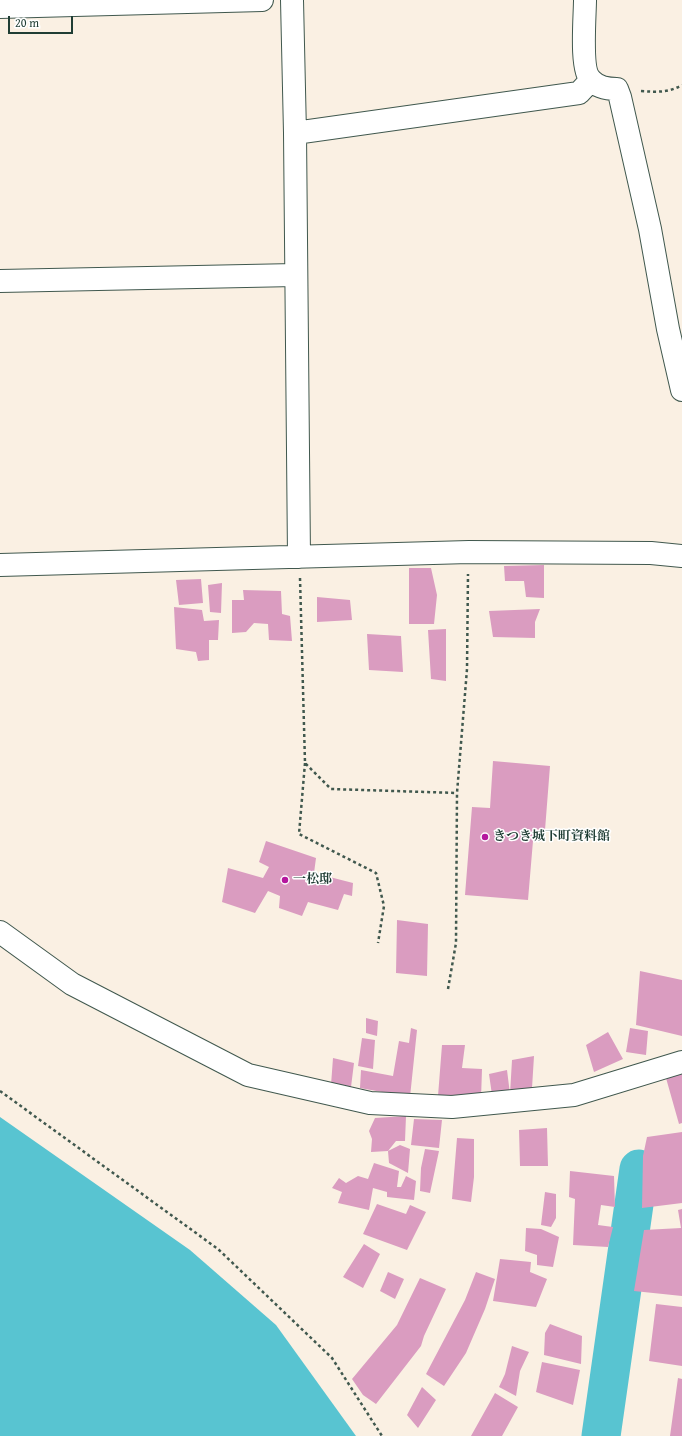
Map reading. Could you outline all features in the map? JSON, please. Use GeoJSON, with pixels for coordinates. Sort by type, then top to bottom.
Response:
{"type":"FeatureCollection","features":[{"type":"Feature","properties":{"kind":"street"},"geometry":{"type":"LineString","coordinates":[[0,7],[262,0]]}},
{"type":"Feature","properties":{"kind":"street"},"geometry":{"type":"LineString","coordinates":[[292,0],[295,133],[299,557]]}},
{"type":"Feature","properties":{"kind":"street"},"geometry":{"type":"LineString","coordinates":[[585,0],[584,57],[587,75],[591,80],[606,88],[617,89],[650,229],[668,329],[682,390]]}},
{"type":"Feature","properties":{"kind":"street"},"geometry":{"type":"LineString","coordinates":[[295,133],[579,93],[591,80]]}},
{"type":"Feature","properties":{"kind":"street"},"geometry":{"type":"LineString","coordinates":[[0,281],[296,275]]}},
{"type":"Feature","properties":{"kind":"street"},"geometry":{"type":"LineString","coordinates":[[0,565],[469,552],[651,553],[682,556]]}},
{"type":"Feature","properties":{"kind":"street"},"geometry":{"type":"LineString","coordinates":[[0,932],[72,984],[248,1075],[370,1103],[452,1107],[574,1095],[682,1062]]}},
{"type":"Feature","properties":{"kind":"path"},"geometry":{"type":"LineString","coordinates":[[617,89],[661,92],[672,90],[682,85]]}},
{"type":"Feature","properties":{"kind":"path"},"geometry":{"type":"LineString","coordinates":[[448,989],[456,943],[457,793],[467,669],[469,552]]}},
{"type":"Feature","properties":{"kind":"path"},"geometry":{"type":"LineString","coordinates":[[299,557],[305,763],[300,834],[376,873],[384,906],[378,943]]}},
{"type":"Feature","properties":{"kind":"path"},"geometry":{"type":"LineString","coordinates":[[305,763],[331,789],[457,793]]}},
{"type":"Feature","properties":{"kind":"path"},"geometry":{"type":"LineString","coordinates":[[0,1091],[218,1250],[332,1358],[382,1436]]}},
{"type":"Feature","properties":{"kind":"water"},"geometry":{"type":"Polygon","coordinates":[[[0,1117],[190,1250],[276,1325],[356,1436],[0,1436],[0,1117]]]}},
{"type":"Feature","properties":{"kind":"building"},"geometry":{"type":"Polygon","coordinates":[[[544,565],[544,598],[526,597],[524,581],[505,581],[504,566],[544,565]]]}},
{"type":"Feature","properties":{"kind":"building"},"geometry":{"type":"Polygon","coordinates":[[[409,568],[431,568],[437,595],[434,624],[409,624],[409,568]]]}},
{"type":"Feature","properties":{"kind":"building"},"geometry":{"type":"Polygon","coordinates":[[[201,579],[203,603],[179,605],[176,580],[201,579]]]}},
{"type":"Feature","properties":{"kind":"building"},"geometry":{"type":"Polygon","coordinates":[[[222,583],[221,613],[210,612],[208,585],[222,583]]]}},
{"type":"Feature","properties":{"kind":"building"},"geometry":{"type":"Polygon","coordinates":[[[243,590],[281,591],[282,614],[290,616],[292,641],[269,640],[268,624],[254,623],[246,632],[232,633],[232,600],[244,600],[243,590]]]}},
{"type":"Feature","properties":{"kind":"building"},"geometry":{"type":"Polygon","coordinates":[[[317,597],[350,600],[352,620],[317,622],[317,597]]]}},
{"type":"Feature","properties":{"kind":"building"},"geometry":{"type":"Polygon","coordinates":[[[174,607],[202,610],[204,621],[219,620],[218,640],[209,640],[209,660],[198,661],[196,652],[176,649],[174,607]]]}},
{"type":"Feature","properties":{"kind":"building"},"geometry":{"type":"Polygon","coordinates":[[[540,609],[535,622],[535,638],[493,637],[489,611],[540,609]]]}},
{"type":"Feature","properties":{"kind":"building"},"geometry":{"type":"Polygon","coordinates":[[[446,629],[446,681],[431,679],[428,630],[446,629]]]}},
{"type":"Feature","properties":{"kind":"building"},"geometry":{"type":"Polygon","coordinates":[[[367,634],[401,636],[403,672],[369,670],[367,634]]]}},
{"type":"Feature","properties":{"kind":"building"},"geometry":{"type":"Polygon","coordinates":[[[493,761],[550,766],[545,830],[534,829],[528,900],[465,895],[472,807],[490,808],[493,761]]]}},
{"type":"Feature","properties":{"kind":"building","name":"一松邸"},"geometry":{"type":"Polygon","coordinates":[[[266,841],[316,858],[314,873],[353,883],[352,896],[344,894],[338,910],[308,902],[302,916],[279,908],[280,896],[268,891],[255,913],[222,902],[228,868],[263,878],[269,867],[259,862],[266,841]]]}},
{"type":"Feature","properties":{"kind":"building"},"geometry":{"type":"Polygon","coordinates":[[[397,920],[428,924],[427,976],[396,973],[397,920]]]}},
{"type":"Feature","properties":{"kind":"building"},"geometry":{"type":"Polygon","coordinates":[[[640,971],[682,980],[682,1036],[636,1025],[640,971]]]}},
{"type":"Feature","properties":{"kind":"building"},"geometry":{"type":"Polygon","coordinates":[[[366,1018],[378,1021],[377,1036],[366,1033],[366,1018]]]}},
{"type":"Feature","properties":{"kind":"building"},"geometry":{"type":"Polygon","coordinates":[[[411,1028],[417,1030],[410,1097],[360,1088],[361,1070],[393,1076],[399,1041],[409,1043],[411,1028]]]}},
{"type":"Feature","properties":{"kind":"building"},"geometry":{"type":"Polygon","coordinates":[[[630,1028],[648,1031],[646,1055],[626,1052],[630,1028]]]}},
{"type":"Feature","properties":{"kind":"building"},"geometry":{"type":"Polygon","coordinates":[[[608,1032],[623,1059],[594,1072],[586,1045],[608,1032]]]}},
{"type":"Feature","properties":{"kind":"building"},"geometry":{"type":"Polygon","coordinates":[[[362,1038],[375,1040],[373,1069],[358,1066],[362,1038]]]}},
{"type":"Feature","properties":{"kind":"building"},"geometry":{"type":"Polygon","coordinates":[[[442,1045],[465,1045],[462,1068],[482,1069],[481,1099],[438,1096],[442,1045]]]}},
{"type":"Feature","properties":{"kind":"building"},"geometry":{"type":"Polygon","coordinates":[[[534,1056],[532,1088],[510,1094],[512,1060],[534,1056]]]}},
{"type":"Feature","properties":{"kind":"building"},"geometry":{"type":"Polygon","coordinates":[[[333,1058],[354,1063],[351,1087],[331,1085],[333,1058]]]}},
{"type":"Feature","properties":{"kind":"building"},"geometry":{"type":"Polygon","coordinates":[[[507,1070],[510,1094],[492,1095],[489,1074],[507,1070]]]}},
{"type":"Feature","properties":{"kind":"building"},"geometry":{"type":"Polygon","coordinates":[[[682,1074],[682,1123],[679,1124],[666,1078],[682,1074]]]}},
{"type":"Feature","properties":{"kind":"building"},"geometry":{"type":"Polygon","coordinates":[[[406,1116],[405,1141],[396,1141],[388,1151],[371,1152],[372,1139],[369,1131],[375,1118],[406,1116]]]}},
{"type":"Feature","properties":{"kind":"building"},"geometry":{"type":"Polygon","coordinates":[[[414,1119],[442,1120],[439,1148],[411,1145],[414,1119]]]}},
{"type":"Feature","properties":{"kind":"building"},"geometry":{"type":"Polygon","coordinates":[[[547,1128],[548,1166],[520,1166],[519,1130],[547,1128]]]}},
{"type":"Feature","properties":{"kind":"building"},"geometry":{"type":"Polygon","coordinates":[[[682,1132],[682,1203],[642,1208],[643,1156],[647,1137],[682,1132]]]}},
{"type":"Feature","properties":{"kind":"building"},"geometry":{"type":"Polygon","coordinates":[[[457,1138],[474,1139],[474,1177],[471,1202],[452,1199],[457,1138]]]}},
{"type":"Feature","properties":{"kind":"building"},"geometry":{"type":"Polygon","coordinates":[[[400,1145],[410,1149],[408,1173],[389,1163],[388,1151],[400,1145]]]}},
{"type":"Feature","properties":{"kind":"building"},"geometry":{"type":"Polygon","coordinates":[[[425,1149],[439,1151],[430,1193],[420,1191],[421,1168],[425,1149]]]}},
{"type":"Feature","properties":{"kind":"building"},"geometry":{"type":"Polygon","coordinates":[[[374,1163],[399,1171],[397,1187],[401,1187],[406,1176],[416,1181],[414,1200],[387,1197],[387,1192],[373,1188],[369,1210],[338,1203],[342,1192],[332,1188],[339,1178],[346,1183],[358,1176],[368,1179],[374,1163]]]}},
{"type":"Feature","properties":{"kind":"building"},"geometry":{"type":"Polygon","coordinates":[[[570,1171],[614,1176],[615,1207],[601,1205],[598,1225],[613,1227],[608,1247],[573,1245],[575,1199],[569,1197],[570,1171]]]}},
{"type":"Feature","properties":{"kind":"building"},"geometry":{"type":"Polygon","coordinates":[[[545,1192],[556,1194],[556,1218],[551,1227],[541,1225],[545,1192]]]}},
{"type":"Feature","properties":{"kind":"building"},"geometry":{"type":"Polygon","coordinates":[[[377,1204],[406,1214],[410,1205],[426,1212],[407,1250],[363,1234],[377,1204]]]}},
{"type":"Feature","properties":{"kind":"building"},"geometry":{"type":"Polygon","coordinates":[[[682,1209],[682,1296],[634,1291],[644,1230],[681,1228],[678,1210],[682,1209]]]}},
{"type":"Feature","properties":{"kind":"building"},"geometry":{"type":"Polygon","coordinates":[[[526,1228],[541,1229],[559,1237],[553,1267],[537,1265],[537,1255],[525,1251],[526,1228]]]}},
{"type":"Feature","properties":{"kind":"building"},"geometry":{"type":"Polygon","coordinates":[[[364,1244],[380,1254],[363,1288],[343,1277],[364,1244]]]}},
{"type":"Feature","properties":{"kind":"building"},"geometry":{"type":"Polygon","coordinates":[[[500,1259],[531,1262],[530,1272],[547,1279],[536,1307],[493,1301],[500,1259]]]}},
{"type":"Feature","properties":{"kind":"building"},"geometry":{"type":"Polygon","coordinates":[[[388,1272],[404,1279],[395,1299],[380,1291],[388,1272]]]}},
{"type":"Feature","properties":{"kind":"building"},"geometry":{"type":"Polygon","coordinates":[[[476,1272],[495,1279],[485,1309],[466,1353],[444,1386],[426,1374],[465,1300],[476,1272]]]}},
{"type":"Feature","properties":{"kind":"building"},"geometry":{"type":"Polygon","coordinates":[[[420,1278],[446,1289],[424,1336],[421,1346],[376,1404],[363,1395],[352,1379],[397,1325],[420,1278]]]}},
{"type":"Feature","properties":{"kind":"building"},"geometry":{"type":"Polygon","coordinates":[[[656,1304],[682,1307],[682,1366],[649,1361],[656,1304]]]}},
{"type":"Feature","properties":{"kind":"building"},"geometry":{"type":"Polygon","coordinates":[[[550,1324],[582,1336],[581,1364],[544,1355],[545,1333],[550,1324]]]}},
{"type":"Feature","properties":{"kind":"building"},"geometry":{"type":"Polygon","coordinates":[[[512,1346],[529,1352],[520,1371],[516,1396],[499,1387],[505,1374],[512,1346]]]}},
{"type":"Feature","properties":{"kind":"building"},"geometry":{"type":"Polygon","coordinates":[[[542,1362],[580,1370],[573,1405],[536,1392],[542,1362]]]}},
{"type":"Feature","properties":{"kind":"building"},"geometry":{"type":"Polygon","coordinates":[[[678,1378],[682,1379],[682,1436],[670,1436],[678,1378]]]}},
{"type":"Feature","properties":{"kind":"building"},"geometry":{"type":"Polygon","coordinates":[[[422,1387],[436,1400],[418,1428],[407,1415],[422,1387]]]}},
{"type":"Feature","properties":{"kind":"building"},"geometry":{"type":"Polygon","coordinates":[[[495,1393],[518,1407],[502,1436],[471,1436],[495,1393]]]}},
{"type":"Feature","properties":{"kind":"waterway"},"geometry":{"type":"LineString","coordinates":[[601,1436],[639,1169]]}},
{"type":"Feature","properties":{"kind":"place","name":"きつき城下町資料館"},"geometry":{"type":"Point","coordinates":[485,837]}},
{"type":"Feature","properties":{"kind":"place","name":"一松邸"},"geometry":{"type":"Point","coordinates":[285,880]}}]}
